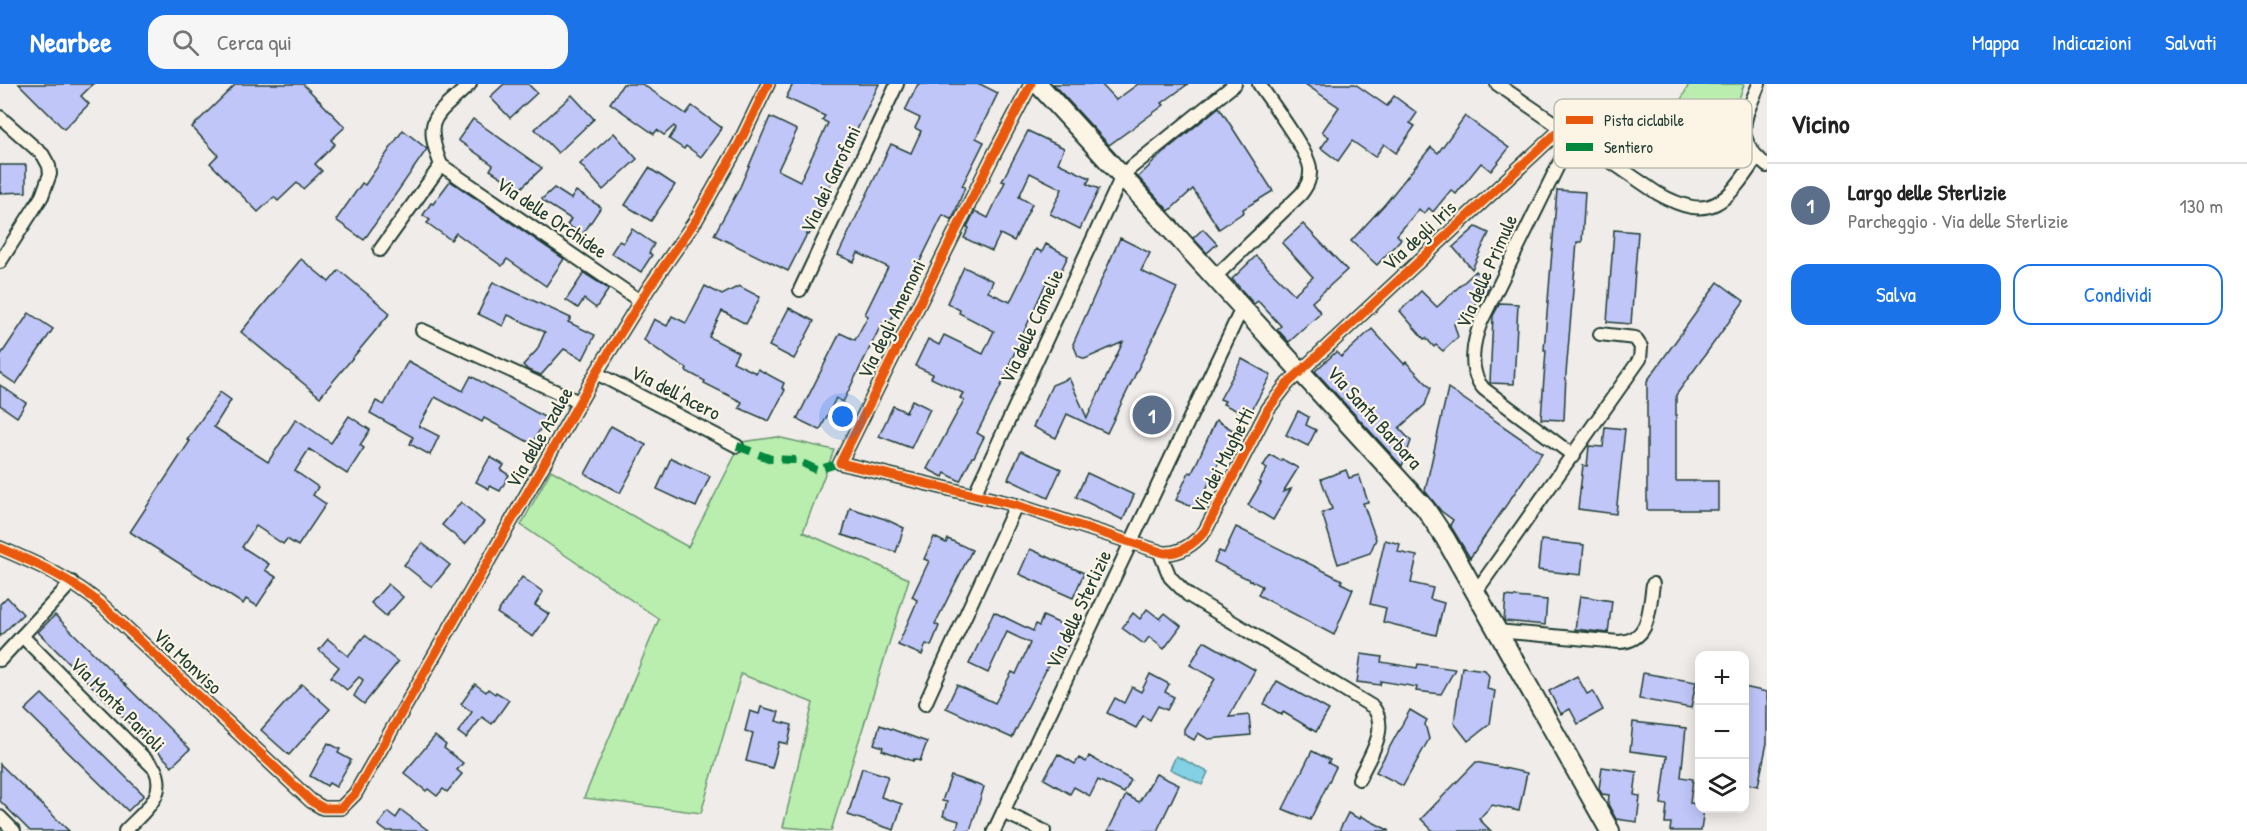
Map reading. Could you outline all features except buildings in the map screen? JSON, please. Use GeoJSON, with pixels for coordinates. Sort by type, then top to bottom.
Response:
{"type":"FeatureCollection","features":[{"type":"Feature","properties":{"kind":"street"},"geometry":{"type":"LineString","coordinates":[[380,250],[441,165],[432,141],[433,123],[438,115],[470,84]]}},
{"type":"Feature","properties":{"kind":"street","name":"Via delle Azalee"},"geometry":{"type":"LineString","coordinates":[[341,808],[355,794],[596,373],[640,301],[696,220],[739,144],[768,84]]}},
{"type":"Feature","properties":{"kind":"street","name":"Via dei Garofani"},"geometry":{"type":"LineString","coordinates":[[800,290],[897,84]]}},
{"type":"Feature","properties":{"kind":"street","name":"Via degli Anemoni"},"geometry":{"type":"LineString","coordinates":[[1031,84],[840,463],[1016,505],[1131,542]]}},
{"type":"Feature","properties":{"kind":"street","name":"Via Santa Barbara"},"geometry":{"type":"LineString","coordinates":[[1038,84],[1123,174],[1419,501],[1440,530],[1610,831]]}},
{"type":"Feature","properties":{"kind":"street"},"geometry":{"type":"LineString","coordinates":[[1123,174],[1235,84]]}},
{"type":"Feature","properties":{"kind":"street"},"geometry":{"type":"LineString","coordinates":[[1216,276],[1301,194],[1310,176],[1305,154],[1259,84]]}},
{"type":"Feature","properties":{"kind":"street"},"geometry":{"type":"LineString","coordinates":[[1497,84],[1554,122]]}},
{"type":"Feature","properties":{"kind":"street"},"geometry":{"type":"LineString","coordinates":[[1752,101],[1759,84]]}},
{"type":"Feature","properties":{"kind":"street"},"geometry":{"type":"LineString","coordinates":[[0,117],[43,155],[49,166],[50,174],[42,196],[0,262]]}},
{"type":"Feature","properties":{"kind":"street","name":"Via degli Iris"},"geometry":{"type":"LineString","coordinates":[[1301,370],[1554,144]]}},
{"type":"Feature","properties":{"kind":"street"},"geometry":{"type":"LineString","coordinates":[[1752,150],[1767,166]]}},
{"type":"Feature","properties":{"kind":"street"},"geometry":{"type":"LineString","coordinates":[[1752,164],[1757,157]]}},
{"type":"Feature","properties":{"kind":"street","name":"Via delle Primule"},"geometry":{"type":"LineString","coordinates":[[1554,162],[1482,320],[1476,338],[1475,374],[1484,389],[1574,456]]}},
{"type":"Feature","properties":{"kind":"street","name":"Via delle Orchidee"},"geometry":{"type":"LineString","coordinates":[[441,165],[640,301]]}},
{"type":"Feature","properties":{"kind":"street"},"geometry":{"type":"LineString","coordinates":[[1621,168],[1657,193],[1689,207],[1710,206],[1725,198],[1738,185],[1750,168]]}},
{"type":"Feature","properties":{"kind":"street","name":"Via delle Camelie"},"geometry":{"type":"LineString","coordinates":[[975,494],[1123,174]]}},
{"type":"Feature","properties":{"kind":"street","name":"Via delle Sterlizie"},"geometry":{"type":"LineString","coordinates":[[994,831],[1243,306]]}},
{"type":"Feature","properties":{"kind":"street"},"geometry":{"type":"LineString","coordinates":[[422,330],[579,402]]}},
{"type":"Feature","properties":{"kind":"street"},"geometry":{"type":"LineString","coordinates":[[1475,594],[1638,363],[1641,347],[1635,338],[1600,334]]}},
{"type":"Feature","properties":{"kind":"street","name":"Via dei Mughetti"},"geometry":{"type":"LineString","coordinates":[[1160,553],[1174,553],[1184,549],[1195,542],[1205,531],[1271,405],[1283,388],[1301,370]]}},
{"type":"Feature","properties":{"kind":"street","name":"Via dell'Acero"},"geometry":{"type":"LineString","coordinates":[[596,373],[737,446]]}},
{"type":"Feature","properties":{"kind":"street"},"geometry":{"type":"LineString","coordinates":[[925,704],[1016,505]]}},
{"type":"Feature","properties":{"kind":"street"},"geometry":{"type":"LineString","coordinates":[[1131,542],[1160,553],[1170,577],[1188,595],[1373,707],[1379,717],[1381,728],[1359,779]]}},
{"type":"Feature","properties":{"kind":"street","name":"Via Monviso"},"geometry":{"type":"LineString","coordinates":[[0,548],[49,569],[72,582],[104,607],[311,801],[322,808],[341,808]]}},
{"type":"Feature","properties":{"kind":"street"},"geometry":{"type":"LineString","coordinates":[[0,660],[72,582]]}},
{"type":"Feature","properties":{"kind":"street"},"geometry":{"type":"LineString","coordinates":[[1497,631],[1619,642],[1631,640],[1646,626],[1653,584]]}},
{"type":"Feature","properties":{"kind":"street","name":"Via Monte Parioli"},"geometry":{"type":"LineString","coordinates":[[22,636],[155,769],[160,783],[156,796],[125,831]]}},
{"type":"Feature","properties":{"kind":"street"},"geometry":{"type":"LineString","coordinates":[[1003,812],[1044,831]]}},
{"type":"Feature","properties":{"kind":"street"},"geometry":{"type":"LineString","coordinates":[[0,817],[14,831]]}},
{"type":"Feature","properties":{"kind":"green space"},"geometry":{"type":"Polygon","coordinates":[[[1689,84],[1744,84],[1739,99],[1682,99],[1689,84]]]}},
{"type":"Feature","properties":{"kind":"green space"},"geometry":{"type":"Polygon","coordinates":[[[777,437],[834,450],[803,532],[909,579],[831,831],[783,827],[813,703],[741,674],[701,813],[584,798],[659,619],[521,525],[551,470],[688,547],[742,442],[777,437]]]}},
{"type":"Feature","properties":{"kind":"water"},"geometry":{"type":"Polygon","coordinates":[[[1176,756],[1208,772],[1202,785],[1170,769],[1176,756]]]}},
{"type":"Feature","properties":{"kind":"marked path"},"geometry":{"type":"LineString","coordinates":[[737,446],[771,459],[796,460],[817,470],[840,463]]}},
{"type":"Feature","properties":{"kind":"cycle path"},"geometry":{"type":"LineString","coordinates":[[0,548],[54,573],[92,597],[311,801],[323,808],[341,808],[355,794],[596,373],[648,289],[696,220],[739,144],[768,84]]}},
{"type":"Feature","properties":{"kind":"cycle path"},"geometry":{"type":"LineString","coordinates":[[1031,84],[840,463],[1016,505],[1164,553],[1176,552],[1187,547],[1205,531],[1268,409],[1288,383],[1554,135]]}},
{"type":"Feature","properties":{"kind":"place","name":"Largo delle Sterlizie"},"geometry":{"type":"Point","coordinates":[1152,415]}}]}
